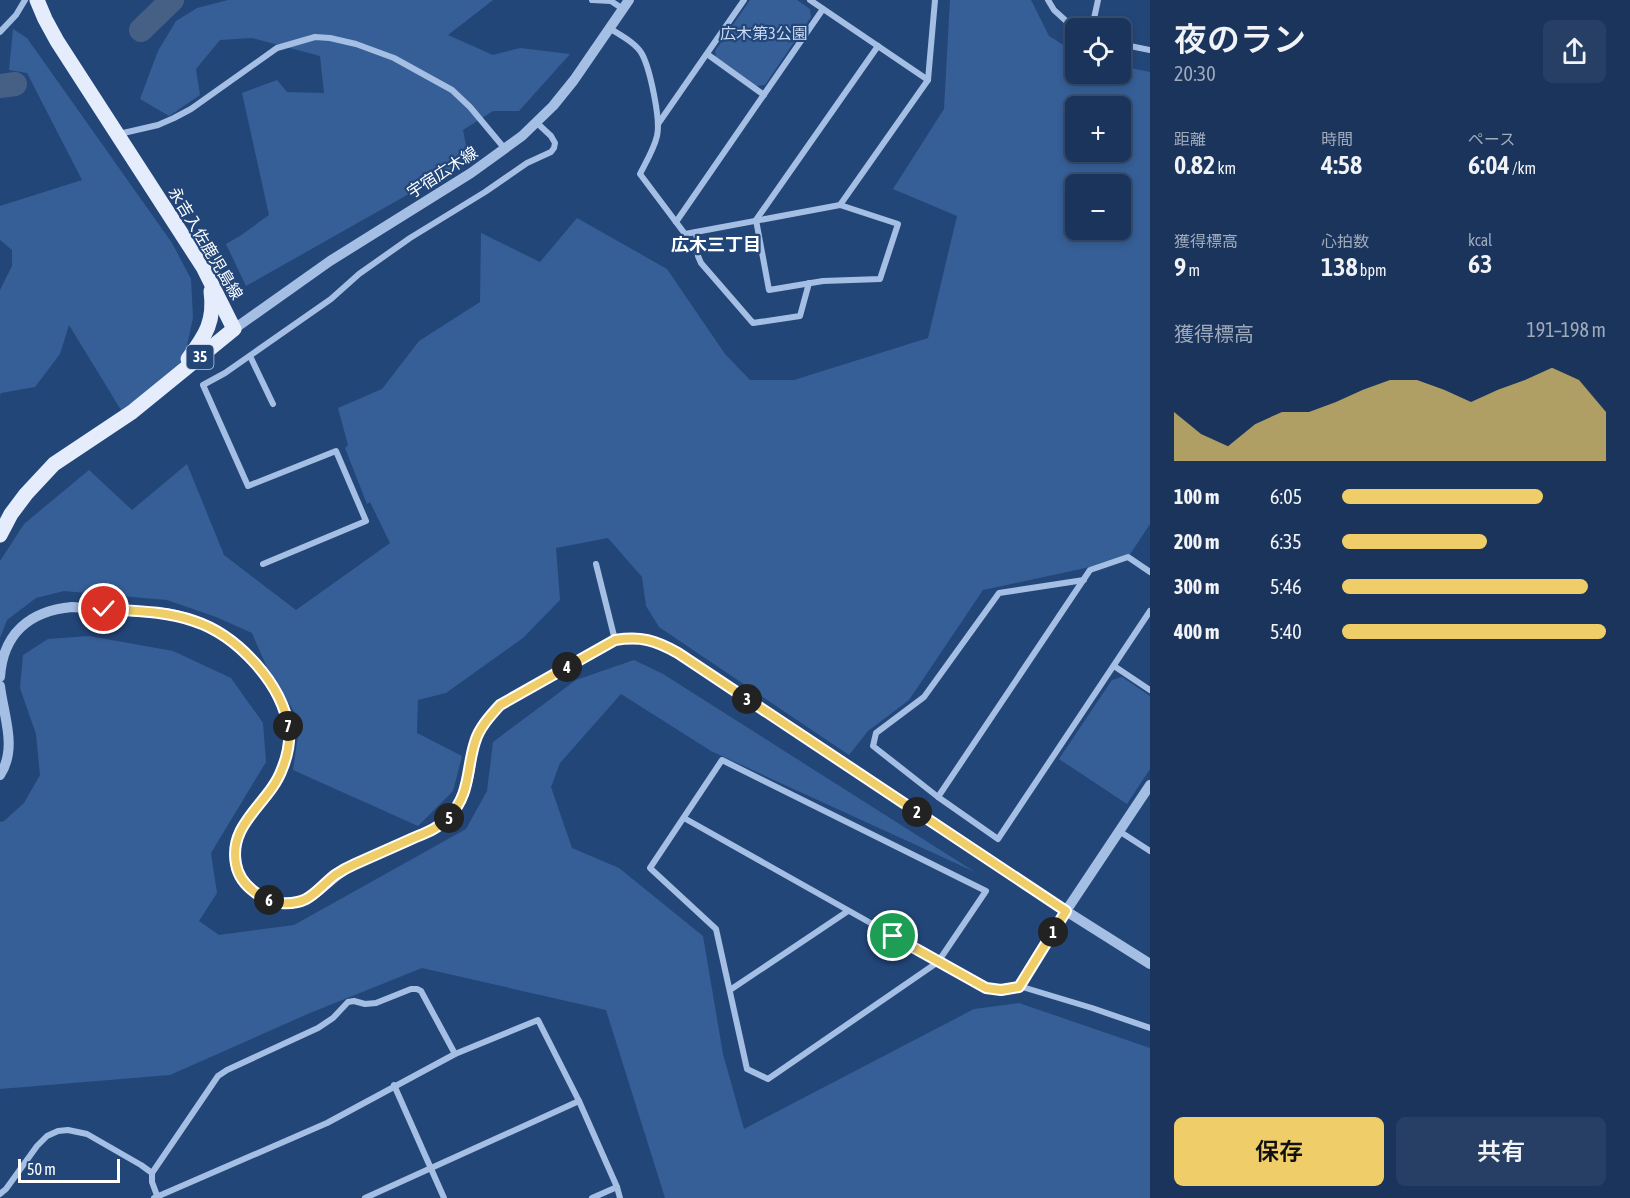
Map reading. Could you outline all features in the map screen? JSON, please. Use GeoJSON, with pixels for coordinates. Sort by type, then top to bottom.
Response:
{"type":"FeatureCollection","features":[{"type":"Feature","properties":{"kind":"main road","name":"永吉入佐鹿児島線"},"geometry":{"type":"LineString","coordinates":[[37,0],[57,41],[182,234],[210,281],[234,329]]}},
{"type":"Feature","properties":{"kind":"main road"},"geometry":{"type":"LineString","coordinates":[[171,380],[207,331],[213,307],[210,281]]}},
{"type":"Feature","properties":{"kind":"main road","name":"35"},"geometry":{"type":"LineString","coordinates":[[0,535],[11,514],[26,494],[54,464],[132,412],[234,329]]}},
{"type":"Feature","properties":{"kind":"street"},"geometry":{"type":"LineString","coordinates":[[0,32],[16,15],[25,0]]}},
{"type":"Feature","properties":{"kind":"street"},"geometry":{"type":"LineString","coordinates":[[592,0],[626,4]]}},
{"type":"Feature","properties":{"kind":"street"},"geometry":{"type":"LineString","coordinates":[[658,124],[744,0]]}},
{"type":"Feature","properties":{"kind":"street"},"geometry":{"type":"LineString","coordinates":[[810,0],[928,80]]}},
{"type":"Feature","properties":{"kind":"street"},"geometry":{"type":"LineString","coordinates":[[840,205],[928,80],[935,0]]}},
{"type":"Feature","properties":{"kind":"street"},"geometry":{"type":"LineString","coordinates":[[1048,0],[1054,10],[1065,20]]}},
{"type":"Feature","properties":{"kind":"street"},"geometry":{"type":"LineString","coordinates":[[1094,18],[1098,0]]}},
{"type":"Feature","properties":{"kind":"street","name":"宇宿広木線"},"geometry":{"type":"LineString","coordinates":[[234,329],[324,265],[471,173],[522,136],[553,106],[574,80],[626,4]]}},
{"type":"Feature","properties":{"kind":"street"},"geometry":{"type":"LineString","coordinates":[[676,222],[823,9]]}},
{"type":"Feature","properties":{"kind":"street"},"geometry":{"type":"LineString","coordinates":[[609,28],[642,53],[652,87],[658,124],[657,136],[640,174],[685,234],[756,220],[840,205],[898,224],[880,279],[809,283],[770,290],[756,220],[878,46]]}},
{"type":"Feature","properties":{"kind":"street"},"geometry":{"type":"LineString","coordinates":[[116,135],[158,125],[174,118],[191,109],[277,48],[315,37],[356,44],[394,58],[452,90],[470,107],[505,149]]}},
{"type":"Feature","properties":{"kind":"street"},"geometry":{"type":"LineString","coordinates":[[1131,46],[1150,50]]}},
{"type":"Feature","properties":{"kind":"street"},"geometry":{"type":"LineString","coordinates":[[707,54],[764,95]]}},
{"type":"Feature","properties":{"kind":"street"},"geometry":{"type":"LineString","coordinates":[[263,564],[366,521],[336,451],[248,486],[203,384],[225,373],[331,299],[359,274],[410,238],[485,192],[526,163],[551,152],[555,143],[551,136],[536,123]]}},
{"type":"Feature","properties":{"kind":"street"},"geometry":{"type":"LineString","coordinates":[[696,232],[698,256],[701,263],[753,323],[800,316],[809,283]]}},
{"type":"Feature","properties":{"kind":"street"},"geometry":{"type":"LineString","coordinates":[[250,356],[273,404]]}},
{"type":"Feature","properties":{"kind":"street"},"geometry":{"type":"LineString","coordinates":[[938,797],[1090,570],[1128,557],[1150,572]]}},
{"type":"Feature","properties":{"kind":"street"},"geometry":{"type":"LineString","coordinates":[[596,564],[615,640]]}},
{"type":"Feature","properties":{"kind":"street"},"geometry":{"type":"LineString","coordinates":[[1084,580],[999,593],[924,697],[876,733],[873,746],[938,797],[998,839],[1150,611]]}},
{"type":"Feature","properties":{"kind":"street"},"geometry":{"type":"LineString","coordinates":[[0,678],[5,650],[12,638],[38,615],[56,609],[72,607],[170,614],[196,621],[222,633],[253,660],[273,688],[283,707],[289,731],[282,772],[239,832],[236,843],[236,866],[240,877],[261,897],[289,903],[301,902],[318,892],[335,875],[349,867],[431,831],[447,820],[458,807],[464,793],[475,741],[488,719],[500,705],[615,640],[632,637],[650,640],[678,653],[1066,911],[1150,964]]}},
{"type":"Feature","properties":{"kind":"street"},"geometry":{"type":"LineString","coordinates":[[1114,666],[1150,690]]}},
{"type":"Feature","properties":{"kind":"street"},"geometry":{"type":"LineString","coordinates":[[0,686],[9,736],[8,754],[0,775]]}},
{"type":"Feature","properties":{"kind":"street"},"geometry":{"type":"LineString","coordinates":[[722,760],[986,891],[938,962],[768,1079],[747,1069],[716,929],[650,868],[684,818],[722,760]]}},
{"type":"Feature","properties":{"kind":"street"},"geometry":{"type":"LineString","coordinates":[[1019,987],[1066,911],[1150,785]]}},
{"type":"Feature","properties":{"kind":"street"},"geometry":{"type":"LineString","coordinates":[[684,818],[986,988],[1001,990],[1019,987],[1150,1028]]}},
{"type":"Feature","properties":{"kind":"street"},"geometry":{"type":"LineString","coordinates":[[1119,831],[1150,851]]}},
{"type":"Feature","properties":{"kind":"street"},"geometry":{"type":"LineString","coordinates":[[730,990],[848,911]]}},
{"type":"Feature","properties":{"kind":"street"},"geometry":{"type":"LineString","coordinates":[[455,1054],[422,991],[417,989],[376,1003],[348,1002],[333,1018],[318,1028],[218,1076],[152,1173],[157,1198],[327,1122],[455,1054],[538,1020],[579,1101],[620,1198]]}},
{"type":"Feature","properties":{"kind":"street"},"geometry":{"type":"LineString","coordinates":[[394,1085],[444,1198]]}},
{"type":"Feature","properties":{"kind":"street"},"geometry":{"type":"LineString","coordinates":[[365,1198],[579,1101]]}},
{"type":"Feature","properties":{"kind":"street"},"geometry":{"type":"LineString","coordinates":[[0,1194],[37,1146],[47,1136],[58,1131],[68,1130],[87,1134],[152,1173]]}},
{"type":"Feature","properties":{"kind":"street"},"geometry":{"type":"LineString","coordinates":[[592,1198],[617,1187]]}},
{"type":"Feature","properties":{"kind":"green space"},"geometry":{"type":"Polygon","coordinates":[[[228,0],[493,0],[448,35],[493,55],[520,48],[570,54],[519,111],[493,111],[463,130],[469,160],[246,286],[226,244],[269,215],[242,93],[277,80],[287,92],[324,93],[320,56],[252,38],[220,40],[196,69],[200,95],[169,116],[140,99],[158,51],[176,21],[197,8],[228,0]]]}},
{"type":"Feature","properties":{"kind":"green space","name":"広木第3公園"},"geometry":{"type":"Polygon","coordinates":[[[750,0],[797,0],[810,9],[811,17],[765,85],[756,86],[716,58],[715,51],[750,0]]]}},
{"type":"Feature","properties":{"kind":"green space"},"geometry":{"type":"Polygon","coordinates":[[[950,0],[1031,0],[1049,36],[1065,46],[1065,84],[1131,84],[1131,68],[1150,72],[1150,524],[1127,559],[983,590],[909,700],[868,731],[849,755],[659,627],[646,606],[642,577],[608,538],[556,548],[560,600],[523,638],[446,693],[418,700],[417,733],[462,756],[453,791],[418,826],[293,770],[300,721],[268,670],[252,633],[216,617],[167,600],[64,591],[36,598],[7,620],[0,638],[0,561],[24,524],[89,470],[132,510],[187,464],[224,555],[296,610],[390,543],[370,502],[367,504],[345,448],[348,445],[338,408],[382,389],[419,341],[480,302],[481,233],[540,262],[577,218],[667,269],[725,354],[750,380],[794,380],[928,338],[957,216],[893,189],[944,109],[950,0]]]}},
{"type":"Feature","properties":{"kind":"green space"},"geometry":{"type":"Polygon","coordinates":[[[13,29],[27,38],[172,243],[191,279],[193,318],[184,359],[163,383],[121,410],[69,325],[60,354],[35,387],[0,395],[0,290],[12,266],[12,250],[0,240],[0,206],[82,180],[27,73],[9,70],[13,29]]]}},
{"type":"Feature","properties":{"kind":"green space"},"geometry":{"type":"Polygon","coordinates":[[[89,636],[173,651],[231,678],[263,723],[266,762],[211,853],[217,893],[199,921],[219,935],[294,925],[466,829],[487,791],[493,742],[576,680],[634,660],[663,674],[975,872],[711,751],[621,694],[560,763],[551,787],[572,848],[619,868],[703,936],[723,1054],[744,1129],[974,1009],[1019,1003],[1150,1048],[1150,1198],[665,1198],[606,1010],[422,968],[310,1013],[170,1075],[0,1089],[0,822],[24,803],[40,775],[36,734],[20,688],[23,655],[48,639],[89,636]]]}},
{"type":"Feature","properties":{"kind":"green space"},"geometry":{"type":"Polygon","coordinates":[[[1122,677],[1150,696],[1150,769],[1127,804],[1059,759],[1112,680],[1122,677]]]}},
{"type":"Feature","properties":{"kind":"waterway"},"geometry":{"type":"LineString","coordinates":[[141,30],[172,0]]}},
{"type":"Feature","properties":{"kind":"waterway"},"geometry":{"type":"LineString","coordinates":[[0,86],[15,84]]}},
{"type":"Feature","properties":{"kind":"district","name":"広木三丁目"},"geometry":{"type":"Point","coordinates":[716,245]}},
{"type":"Feature","properties":{"kind":"route"},"geometry":{"type":"LineString","coordinates":[[104,609],[170,614],[196,621],[222,633],[253,660],[273,688],[283,707],[289,731],[288,746],[282,772],[239,832],[235,854],[240,877],[261,897],[276,902],[301,902],[318,892],[335,875],[349,867],[431,831],[447,820],[458,807],[464,793],[475,741],[481,729],[500,705],[615,640],[632,637],[650,640],[678,653],[1066,911],[1019,987],[1001,990],[986,988],[893,936]]}}]}
